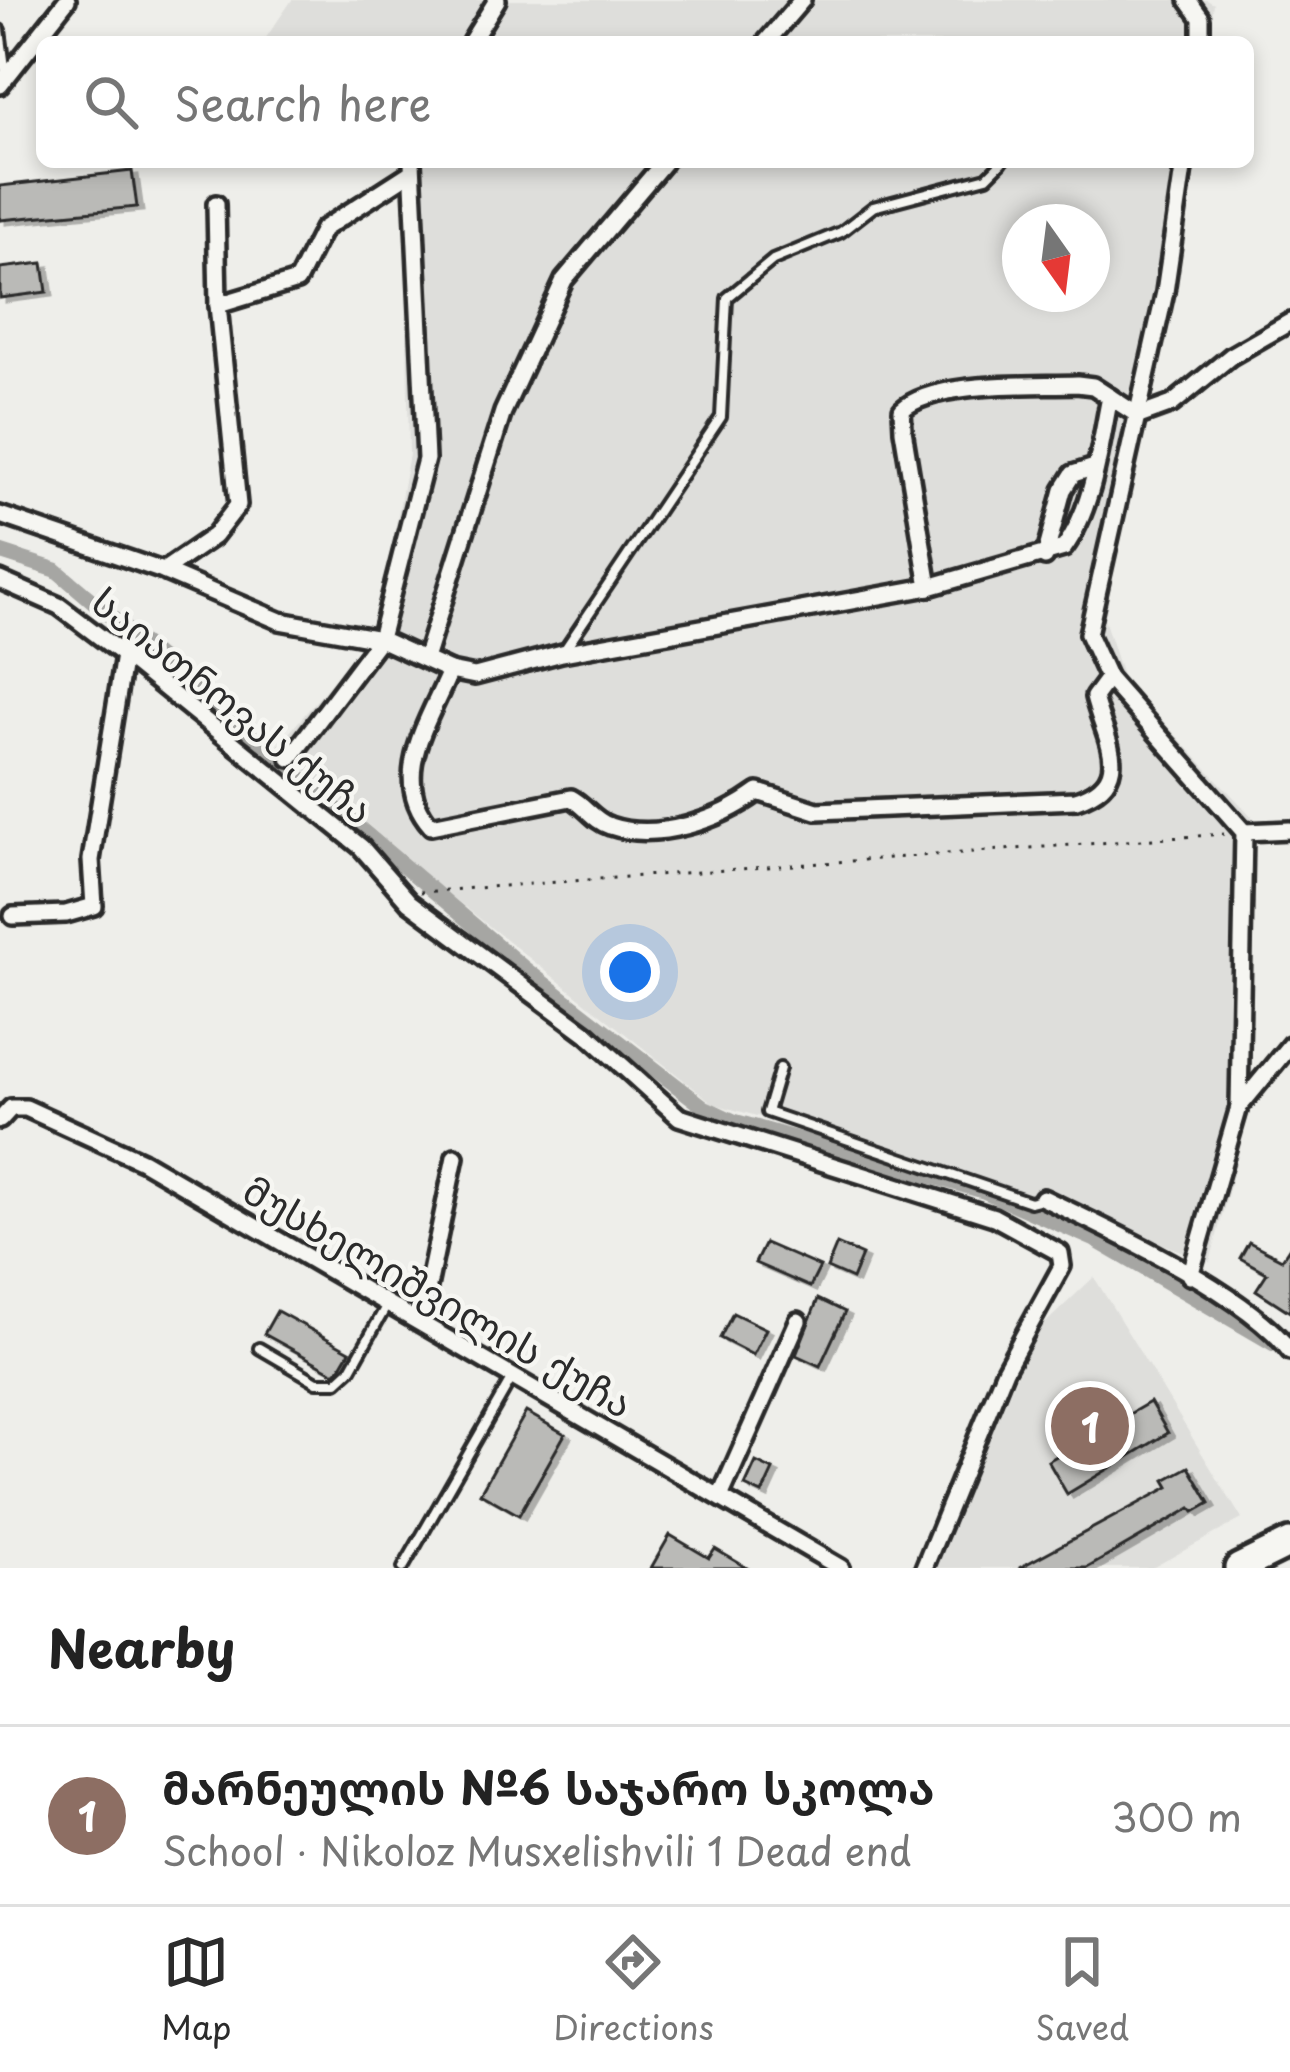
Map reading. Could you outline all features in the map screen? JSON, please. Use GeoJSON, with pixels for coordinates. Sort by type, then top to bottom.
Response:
{"type":"FeatureCollection","features":[{"type":"Feature","properties":{"kind":"highway"},"geometry":{"type":"LineString","coordinates":[[1239,1568],[1289,1539]]}},
{"type":"Feature","properties":{"kind":"street"},"geometry":{"type":"LineString","coordinates":[[37,36],[67,0]]}},
{"type":"Feature","properties":{"kind":"street"},"geometry":{"type":"LineString","coordinates":[[475,36],[497,0]]}},
{"type":"Feature","properties":{"kind":"street"},"geometry":{"type":"LineString","coordinates":[[771,36],[802,0]]}},
{"type":"Feature","properties":{"kind":"street"},"geometry":{"type":"LineString","coordinates":[[1188,0],[1202,18],[1201,36]]}},
{"type":"Feature","properties":{"kind":"street"},"geometry":{"type":"LineString","coordinates":[[2,77],[36,37]]}},
{"type":"Feature","properties":{"kind":"street"},"geometry":{"type":"LineString","coordinates":[[218,305],[296,281],[323,230],[410,168]]}},
{"type":"Feature","properties":{"kind":"street"},"geometry":{"type":"LineString","coordinates":[[290,758],[380,638],[426,460],[411,168]]}},
{"type":"Feature","properties":{"kind":"street"},"geometry":{"type":"LineString","coordinates":[[425,659],[503,412],[564,280],[659,168]]}},
{"type":"Feature","properties":{"kind":"street"},"geometry":{"type":"LineString","coordinates":[[1183,168],[1165,292],[1089,613],[1088,634],[1108,678],[1244,832],[1239,1107],[1190,1276]]}},
{"type":"Feature","properties":{"kind":"street"},"geometry":{"type":"LineString","coordinates":[[163,571],[214,536],[238,505],[218,305],[215,204]]}},
{"type":"Feature","properties":{"kind":"street"},"geometry":{"type":"LineString","coordinates":[[1139,416],[1172,404],[1231,356],[1290,322]]}},
{"type":"Feature","properties":{"kind":"street"},"geometry":{"type":"LineString","coordinates":[[929,587],[902,410],[914,399],[937,392],[1077,383],[1139,416]]}},
{"type":"Feature","properties":{"kind":"street"},"geometry":{"type":"LineString","coordinates":[[0,515],[163,571],[280,621],[380,638],[450,671],[498,672],[562,653],[929,587],[1045,557],[1064,548],[1074,534],[1110,397]]}},
{"type":"Feature","properties":{"kind":"street"},"geometry":{"type":"LineString","coordinates":[[1045,557],[1063,490],[1073,474],[1095,467]]}},
{"type":"Feature","properties":{"kind":"street","name":"საიათნოვას ქუჩა"},"geometry":{"type":"LineString","coordinates":[[0,580],[59,607],[124,655],[361,848],[406,898],[587,1034],[692,1124],[994,1217],[1060,1253],[1062,1266],[1005,1370],[924,1568]]}},
{"type":"Feature","properties":{"kind":"street"},"geometry":{"type":"LineString","coordinates":[[13,916],[66,914],[94,907],[91,860],[124,655]]}},
{"type":"Feature","properties":{"kind":"street"},"geometry":{"type":"LineString","coordinates":[[450,671],[411,764],[410,791],[431,826],[571,798],[609,826],[632,830],[664,830],[716,817],[758,792],[818,811],[1076,800],[1102,788],[1109,778],[1112,746],[1094,697],[1108,678]]}},
{"type":"Feature","properties":{"kind":"street"},"geometry":{"type":"LineString","coordinates":[[1244,832],[1290,830]]}},
{"type":"Feature","properties":{"kind":"street"},"geometry":{"type":"LineString","coordinates":[[1239,1107],[1290,1045]]}},
{"type":"Feature","properties":{"kind":"street","name":"მუსხელიშვილის ქუჩა"},"geometry":{"type":"LineString","coordinates":[[0,1120],[11,1108],[26,1108],[142,1161],[841,1568]]}},
{"type":"Feature","properties":{"kind":"street"},"geometry":{"type":"LineString","coordinates":[[422,1321],[455,1157]]}},
{"type":"Feature","properties":{"kind":"street"},"geometry":{"type":"LineString","coordinates":[[1043,1198],[1190,1276],[1276,1332],[1290,1351]]}},
{"type":"Feature","properties":{"kind":"street"},"geometry":{"type":"LineString","coordinates":[[720,1497],[798,1321]]}},
{"type":"Feature","properties":{"kind":"lane"},"geometry":{"type":"LineString","coordinates":[[0,30],[2,77]]}},
{"type":"Feature","properties":{"kind":"lane"},"geometry":{"type":"LineString","coordinates":[[562,653],[721,416],[727,298],[773,260],[841,232],[873,207],[987,177],[996,168]]}},
{"type":"Feature","properties":{"kind":"lane"},"geometry":{"type":"LineString","coordinates":[[780,1068],[767,1112],[1030,1202],[1043,1198]]}},
{"type":"Feature","properties":{"kind":"lane"},"geometry":{"type":"LineString","coordinates":[[259,1348],[317,1382],[337,1382],[351,1369],[389,1302]]}},
{"type":"Feature","properties":{"kind":"lane"},"geometry":{"type":"LineString","coordinates":[[404,1568],[514,1375]]}},
{"type":"Feature","properties":{"kind":"path"},"geometry":{"type":"LineString","coordinates":[[406,898],[1244,832]]}},
{"type":"Feature","properties":{"kind":"shaded area"},"geometry":{"type":"Polygon","coordinates":[[[292,0],[1207,0],[1214,4],[1208,36],[267,36],[292,0]]]}},
{"type":"Feature","properties":{"kind":"shaded area"},"geometry":{"type":"Polygon","coordinates":[[[404,168],[1183,168],[1100,606],[1123,679],[1255,820],[1243,1135],[1210,1262],[1026,1192],[714,1104],[432,881],[278,746],[377,629],[409,454],[404,168]]]}},
{"type":"Feature","properties":{"kind":"shaded area"},"geometry":{"type":"Polygon","coordinates":[[[1094,1277],[1242,1519],[1152,1568],[934,1568],[1035,1333],[1094,1277]]]}},
{"type":"Feature","properties":{"kind":"building"},"geometry":{"type":"Polygon","coordinates":[[[132,171],[137,207],[0,220],[0,186],[132,171]]]}},
{"type":"Feature","properties":{"kind":"building"},"geometry":{"type":"Polygon","coordinates":[[[43,263],[47,292],[0,298],[0,268],[43,263]]]}},
{"type":"Feature","properties":{"kind":"building"},"geometry":{"type":"Polygon","coordinates":[[[1249,1242],[1282,1259],[1290,1247],[1290,1312],[1256,1290],[1267,1273],[1240,1258],[1249,1242]]]}},
{"type":"Feature","properties":{"kind":"building"},"geometry":{"type":"Polygon","coordinates":[[[765,1243],[820,1267],[810,1287],[755,1263],[765,1243]]]}},
{"type":"Feature","properties":{"kind":"building"},"geometry":{"type":"Polygon","coordinates":[[[837,1244],[862,1255],[852,1279],[827,1268],[837,1244]]]}},
{"type":"Feature","properties":{"kind":"building"},"geometry":{"type":"Polygon","coordinates":[[[818,1299],[845,1312],[820,1366],[796,1355],[818,1299]]]}},
{"type":"Feature","properties":{"kind":"building"},"geometry":{"type":"Polygon","coordinates":[[[277,1311],[350,1351],[340,1368],[335,1373],[264,1334],[277,1311]]]}},
{"type":"Feature","properties":{"kind":"building"},"geometry":{"type":"Polygon","coordinates":[[[733,1313],[766,1329],[753,1355],[720,1338],[733,1313]]]}},
{"type":"Feature","properties":{"kind":"building"},"geometry":{"type":"Polygon","coordinates":[[[1150,1402],[1168,1433],[1067,1494],[1048,1461],[1150,1402]]]}},
{"type":"Feature","properties":{"kind":"building"},"geometry":{"type":"Polygon","coordinates":[[[526,1412],[565,1434],[519,1515],[480,1493],[526,1412]]]}},
{"type":"Feature","properties":{"kind":"building"},"geometry":{"type":"Polygon","coordinates":[[[756,1462],[773,1470],[762,1494],[745,1486],[756,1462]]]}},
{"type":"Feature","properties":{"kind":"building"},"geometry":{"type":"Polygon","coordinates":[[[1189,1467],[1210,1503],[1194,1512],[1191,1508],[1087,1568],[1019,1568],[1169,1487],[1165,1480],[1189,1467]]]}},
{"type":"Feature","properties":{"kind":"building"},"geometry":{"type":"Polygon","coordinates":[[[670,1535],[709,1558],[715,1549],[747,1568],[651,1568],[670,1535]]]}},
{"type":"Feature","properties":{"kind":"waterway"},"geometry":{"type":"LineString","coordinates":[[0,552],[56,570],[524,968],[704,1107],[734,1121],[983,1191],[1095,1240],[1274,1344],[1287,1344]]}},
{"type":"Feature","properties":{"kind":"place","name":"მარნეულის №6 საჯარო სკოლა"},"geometry":{"type":"Point","coordinates":[1090,1426]}}]}
